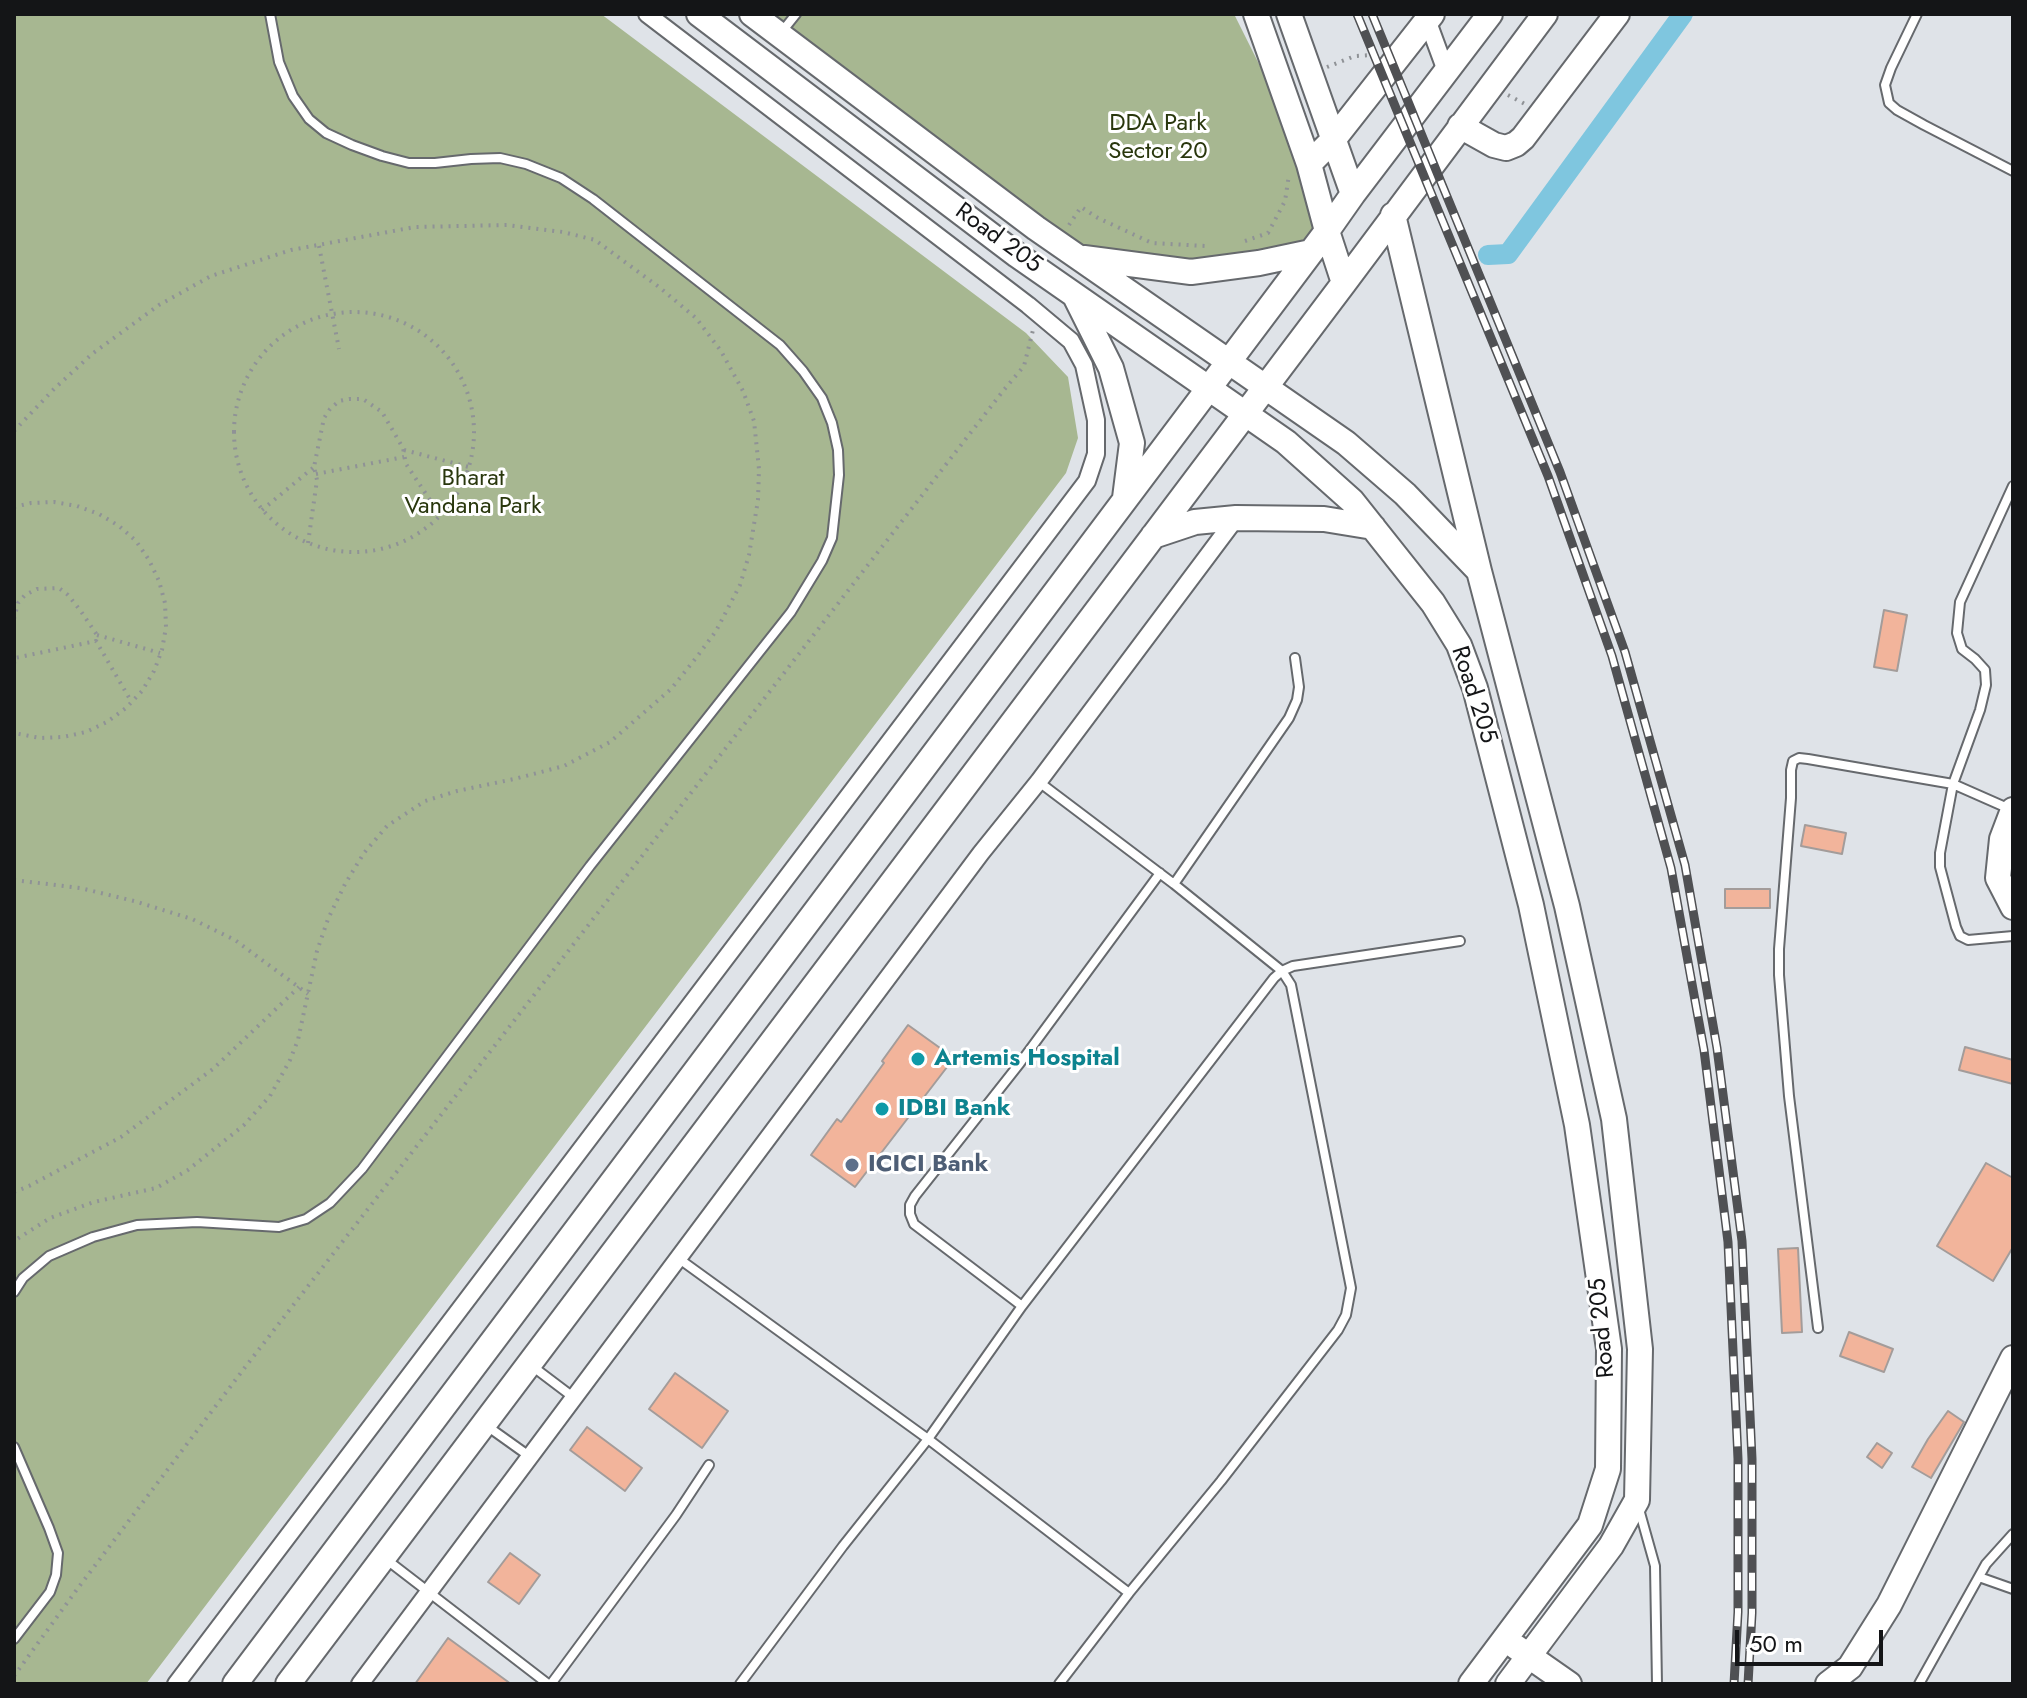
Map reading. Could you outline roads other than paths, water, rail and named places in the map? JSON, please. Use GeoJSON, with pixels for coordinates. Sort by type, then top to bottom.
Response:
{"type":"FeatureCollection","features":[{"type":"Feature","properties":{"kind":"main road","name":"Road 205"},"geometry":{"type":"LineString","coordinates":[[699,14],[1017,255],[1286,442],[1352,501],[1433,603],[1459,645],[1475,688],[1531,905],[1577,1125],[1609,1349],[1608,1469],[1590,1525],[1471,1684]]}},
{"type":"Feature","properties":{"kind":"main road","name":"Road 205"},"geometry":{"type":"LineString","coordinates":[[752,14],[1057,243],[1346,443],[1405,494],[1479,571],[1567,906],[1614,1119],[1640,1349],[1637,1500],[1611,1546],[1508,1684]]}},
{"type":"Feature","properties":{"kind":"main road"},"geometry":{"type":"LineString","coordinates":[[1256,14],[1299,169],[1327,231],[1344,283]]}},
{"type":"Feature","properties":{"kind":"main road"},"geometry":{"type":"LineString","coordinates":[[1289,14],[1353,194]]}},
{"type":"Feature","properties":{"kind":"main road"},"geometry":{"type":"LineString","coordinates":[[235,1684],[1490,14]]}},
{"type":"Feature","properties":{"kind":"main road"},"geometry":{"type":"LineString","coordinates":[[288,1684],[1545,14]]}},
{"type":"Feature","properties":{"kind":"main road"},"geometry":{"type":"LineString","coordinates":[[1460,126],[1494,145],[1506,148],[1516,144],[1617,14]]}},
{"type":"Feature","properties":{"kind":"main road"},"geometry":{"type":"LineString","coordinates":[[1299,169],[1333,140],[1428,16]]}},
{"type":"Feature","properties":{"kind":"main road"},"geometry":{"type":"LineString","coordinates":[[1393,215],[1479,571]]}},
{"type":"Feature","properties":{"kind":"main road"},"geometry":{"type":"LineString","coordinates":[[1078,257],[1191,272],[1311,252]]}},
{"type":"Feature","properties":{"kind":"main road"},"geometry":{"type":"LineString","coordinates":[[1073,294],[1111,368],[1132,443],[1125,500]]}},
{"type":"Feature","properties":{"kind":"main road"},"geometry":{"type":"LineString","coordinates":[[1153,536],[1195,522],[1236,518],[1324,519],[1373,527]]}},
{"type":"Feature","properties":{"kind":"main road"},"geometry":{"type":"LineString","coordinates":[[2013,810],[2002,839],[1998,878],[2013,907]]}},
{"type":"Feature","properties":{"kind":"main road"},"geometry":{"type":"LineString","coordinates":[[1828,1684],[1850,1667],[1889,1605],[2013,1358]]}},
{"type":"Feature","properties":{"kind":"main road"},"geometry":{"type":"LineString","coordinates":[[1504,1639],[1569,1684]]}},
{"type":"Feature","properties":{"kind":"street"},"geometry":{"type":"LineString","coordinates":[[176,1684],[1087,481],[1096,454],[1096,420],[1084,365],[1071,341],[647,14]]}},
{"type":"Feature","properties":{"kind":"street"},"geometry":{"type":"LineString","coordinates":[[1428,16],[1446,71]]}},
{"type":"Feature","properties":{"kind":"street"},"geometry":{"type":"LineString","coordinates":[[360,1684],[981,853],[1039,781],[1236,518]]}},
{"type":"Feature","properties":{"kind":"lane"},"geometry":{"type":"LineString","coordinates":[[14,1292],[23,1278],[49,1256],[93,1237],[137,1225],[197,1222],[279,1227],[306,1219],[330,1203],[362,1169],[590,866],[791,612],[832,538],[839,475],[832,423],[822,398],[780,345],[593,199],[561,178],[500,158],[409,163],[362,149],[326,133],[309,119],[293,96],[279,62],[270,14]]}},
{"type":"Feature","properties":{"kind":"lane"},"geometry":{"type":"LineString","coordinates":[[779,34],[796,14]]}},
{"type":"Feature","properties":{"kind":"lane"},"geometry":{"type":"LineString","coordinates":[[1917,14],[1885,85],[1889,103],[1924,125],[2013,171]]}},
{"type":"Feature","properties":{"kind":"lane"},"geometry":{"type":"LineString","coordinates":[[2013,486],[1960,602],[1957,633],[1962,649],[1985,670],[1986,685],[1953,784],[1940,853],[1940,867],[1960,936],[1968,940],[2013,936]]}},
{"type":"Feature","properties":{"kind":"lane"},"geometry":{"type":"LineString","coordinates":[[1174,884],[1289,718],[1299,687],[1295,658]]}},
{"type":"Feature","properties":{"kind":"lane"},"geometry":{"type":"LineString","coordinates":[[1818,1328],[1789,1096],[1779,975],[1793,761],[1808,759],[1953,784],[2013,810]]}},
{"type":"Feature","properties":{"kind":"lane"},"geometry":{"type":"LineString","coordinates":[[1039,781],[1282,971],[1291,985],[1351,1288],[1346,1315],[1338,1330],[1059,1684]]}},
{"type":"Feature","properties":{"kind":"lane"},"geometry":{"type":"LineString","coordinates":[[1022,1306],[914,1224],[910,1205],[1020,1063],[1160,873]]}},
{"type":"Feature","properties":{"kind":"lane"},"geometry":{"type":"LineString","coordinates":[[740,1684],[928,1439],[1022,1306],[1274,978],[1293,966],[1460,941]]}},
{"type":"Feature","properties":{"kind":"lane"},"geometry":{"type":"LineString","coordinates":[[678,1258],[928,1439],[1129,1593]]}},
{"type":"Feature","properties":{"kind":"lane"},"geometry":{"type":"LineString","coordinates":[[528,1363],[573,1397]]}},
{"type":"Feature","properties":{"kind":"lane"},"geometry":{"type":"LineString","coordinates":[[484,1423],[529,1456]]}},
{"type":"Feature","properties":{"kind":"lane"},"geometry":{"type":"LineString","coordinates":[[14,1447],[58,1553],[56,1575],[50,1592],[14,1639]]}},
{"type":"Feature","properties":{"kind":"lane"},"geometry":{"type":"LineString","coordinates":[[383,1557],[550,1684],[676,1515],[709,1465]]}},
{"type":"Feature","properties":{"kind":"lane"},"geometry":{"type":"LineString","coordinates":[[1637,1500],[1655,1566],[1657,1684]]}},
{"type":"Feature","properties":{"kind":"lane"},"geometry":{"type":"LineString","coordinates":[[1919,1684],[1986,1564],[2013,1534]]}},
{"type":"Feature","properties":{"kind":"lane"},"geometry":{"type":"LineString","coordinates":[[1979,1577],[2013,1589]]}},
{"type":"Feature","properties":{"kind":"waterway"},"geometry":{"type":"LineString","coordinates":[[1488,255],[1508,254],[1683,14]]}},
{"type":"Feature","properties":{"kind":"railway"},"geometry":{"type":"LineString","coordinates":[[1357,14],[1548,476],[1612,656],[1671,868],[1704,1050],[1728,1242],[1738,1459],[1738,1612],[1734,1684]]}},
{"type":"Feature","properties":{"kind":"railway"},"geometry":{"type":"LineString","coordinates":[[1372,14],[1560,472],[1625,652],[1685,865],[1717,1048],[1742,1241],[1752,1459],[1752,1613],[1748,1684]]}},
{"type":"Feature","properties":{"kind":"place","name":"Artemis Hospital"},"geometry":{"type":"Point","coordinates":[918,1059]}},
{"type":"Feature","properties":{"kind":"place","name":"IDBI Bank"},"geometry":{"type":"Point","coordinates":[882,1109]}},
{"type":"Feature","properties":{"kind":"place","name":"ICICI Bank"},"geometry":{"type":"Point","coordinates":[852,1165]}},
{"type":"Feature","properties":{"kind":"park label","name":"DDA Park Sector 20"},"geometry":{"type":"Point","coordinates":[1158,138]}},
{"type":"Feature","properties":{"kind":"park label","name":"Bharat Vandana Park"},"geometry":{"type":"Point","coordinates":[473,493]}}]}
